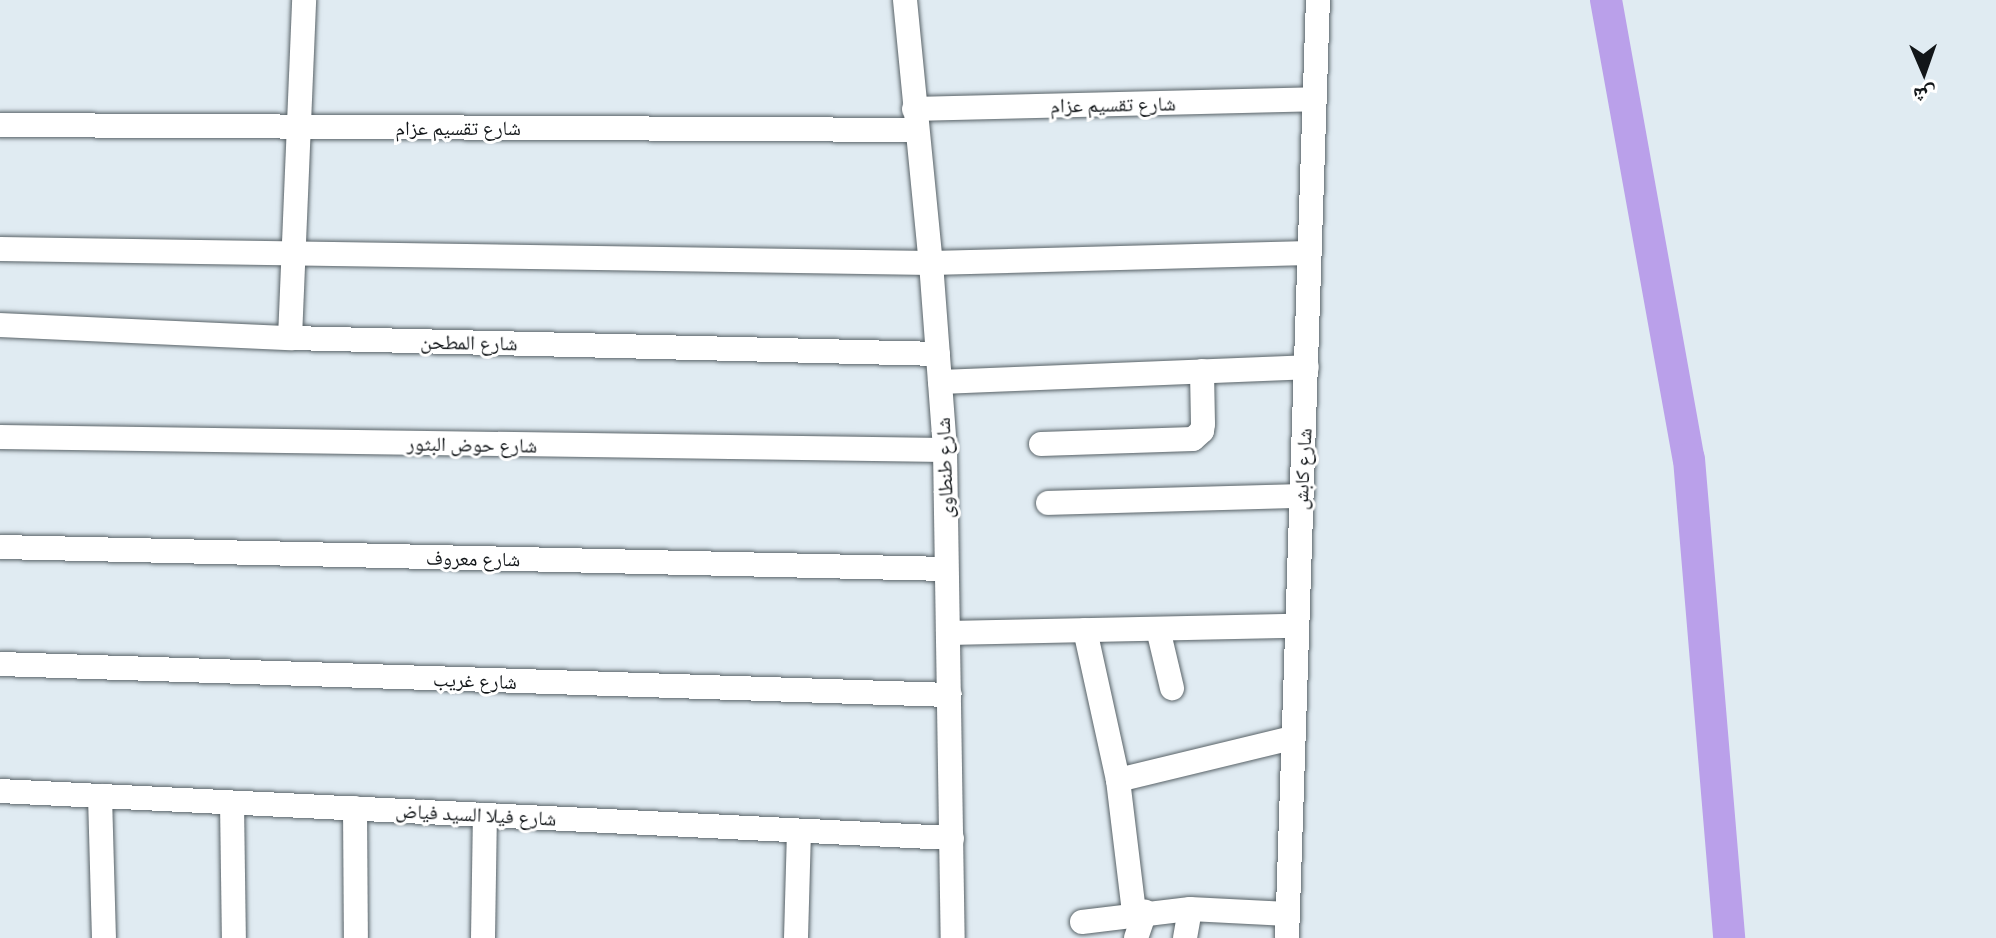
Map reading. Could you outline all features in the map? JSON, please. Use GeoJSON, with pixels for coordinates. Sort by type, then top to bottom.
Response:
{"type":"FeatureCollection","features":[{"type":"Feature","properties":{"kind":"street"},"geometry":{"type":"LineString","coordinates":[[290,338],[304,0]]}},
{"type":"Feature","properties":{"kind":"street","name":"شارع طنطاوى"},"geometry":{"type":"LineString","coordinates":[[905,0],[931,263],[945,450],[953,938]]}},
{"type":"Feature","properties":{"kind":"street","name":"شارع كابش"},"geometry":{"type":"LineString","coordinates":[[1287,926],[1318,0]]}},
{"type":"Feature","properties":{"kind":"street","name":"شارع تقسيم عزام"},"geometry":{"type":"LineString","coordinates":[[0,125],[299,126],[915,119],[1313,99]]}},
{"type":"Feature","properties":{"kind":"street"},"geometry":{"type":"LineString","coordinates":[[0,249],[931,263],[1309,253]]}},
{"type":"Feature","properties":{"kind":"street","name":"شارع المطحن"},"geometry":{"type":"LineString","coordinates":[[0,325],[290,338],[938,354]]}},
{"type":"Feature","properties":{"kind":"street"},"geometry":{"type":"LineString","coordinates":[[940,382],[1307,367]]}},
{"type":"Feature","properties":{"kind":"street"},"geometry":{"type":"LineString","coordinates":[[1041,444],[1193,439],[1202,431],[1203,424],[1202,371]]}},
{"type":"Feature","properties":{"kind":"street","name":"شارع حوض البثور"},"geometry":{"type":"LineString","coordinates":[[0,437],[945,450]]}},
{"type":"Feature","properties":{"kind":"street"},"geometry":{"type":"LineString","coordinates":[[1048,503],[1300,496]]}},
{"type":"Feature","properties":{"kind":"street","name":"شارع معروف"},"geometry":{"type":"LineString","coordinates":[[0,547],[946,569]]}},
{"type":"Feature","properties":{"kind":"street"},"geometry":{"type":"LineString","coordinates":[[948,633],[1295,626]]}},
{"type":"Feature","properties":{"kind":"street"},"geometry":{"type":"LineString","coordinates":[[1158,629],[1172,688]]}},
{"type":"Feature","properties":{"kind":"street"},"geometry":{"type":"LineString","coordinates":[[1085,630],[1118,780],[1140,913],[1136,938]]}},
{"type":"Feature","properties":{"kind":"street","name":"شارع غريب"},"geometry":{"type":"LineString","coordinates":[[0,664],[949,695]]}},
{"type":"Feature","properties":{"kind":"street"},"geometry":{"type":"LineString","coordinates":[[1118,780],[1291,738]]}},
{"type":"Feature","properties":{"kind":"street","name":"شارع فيلا السيد فياض"},"geometry":{"type":"LineString","coordinates":[[0,791],[952,838]]}},
{"type":"Feature","properties":{"kind":"street"},"geometry":{"type":"LineString","coordinates":[[100,796],[104,938]]}},
{"type":"Feature","properties":{"kind":"street"},"geometry":{"type":"LineString","coordinates":[[232,803],[234,938]]}},
{"type":"Feature","properties":{"kind":"street"},"geometry":{"type":"LineString","coordinates":[[355,808],[356,938]]}},
{"type":"Feature","properties":{"kind":"street"},"geometry":{"type":"LineString","coordinates":[[483,938],[485,815]]}},
{"type":"Feature","properties":{"kind":"street"},"geometry":{"type":"LineString","coordinates":[[796,938],[799,831]]}},
{"type":"Feature","properties":{"kind":"street"},"geometry":{"type":"LineString","coordinates":[[1185,938],[1190,909]]}},
{"type":"Feature","properties":{"kind":"street"},"geometry":{"type":"LineString","coordinates":[[1082,922],[1190,909],[1287,926]]}},
{"type":"Feature","properties":{"kind":"waterway"},"geometry":{"type":"LineString","coordinates":[[1606,0],[1689,459],[1729,938]]}}]}
